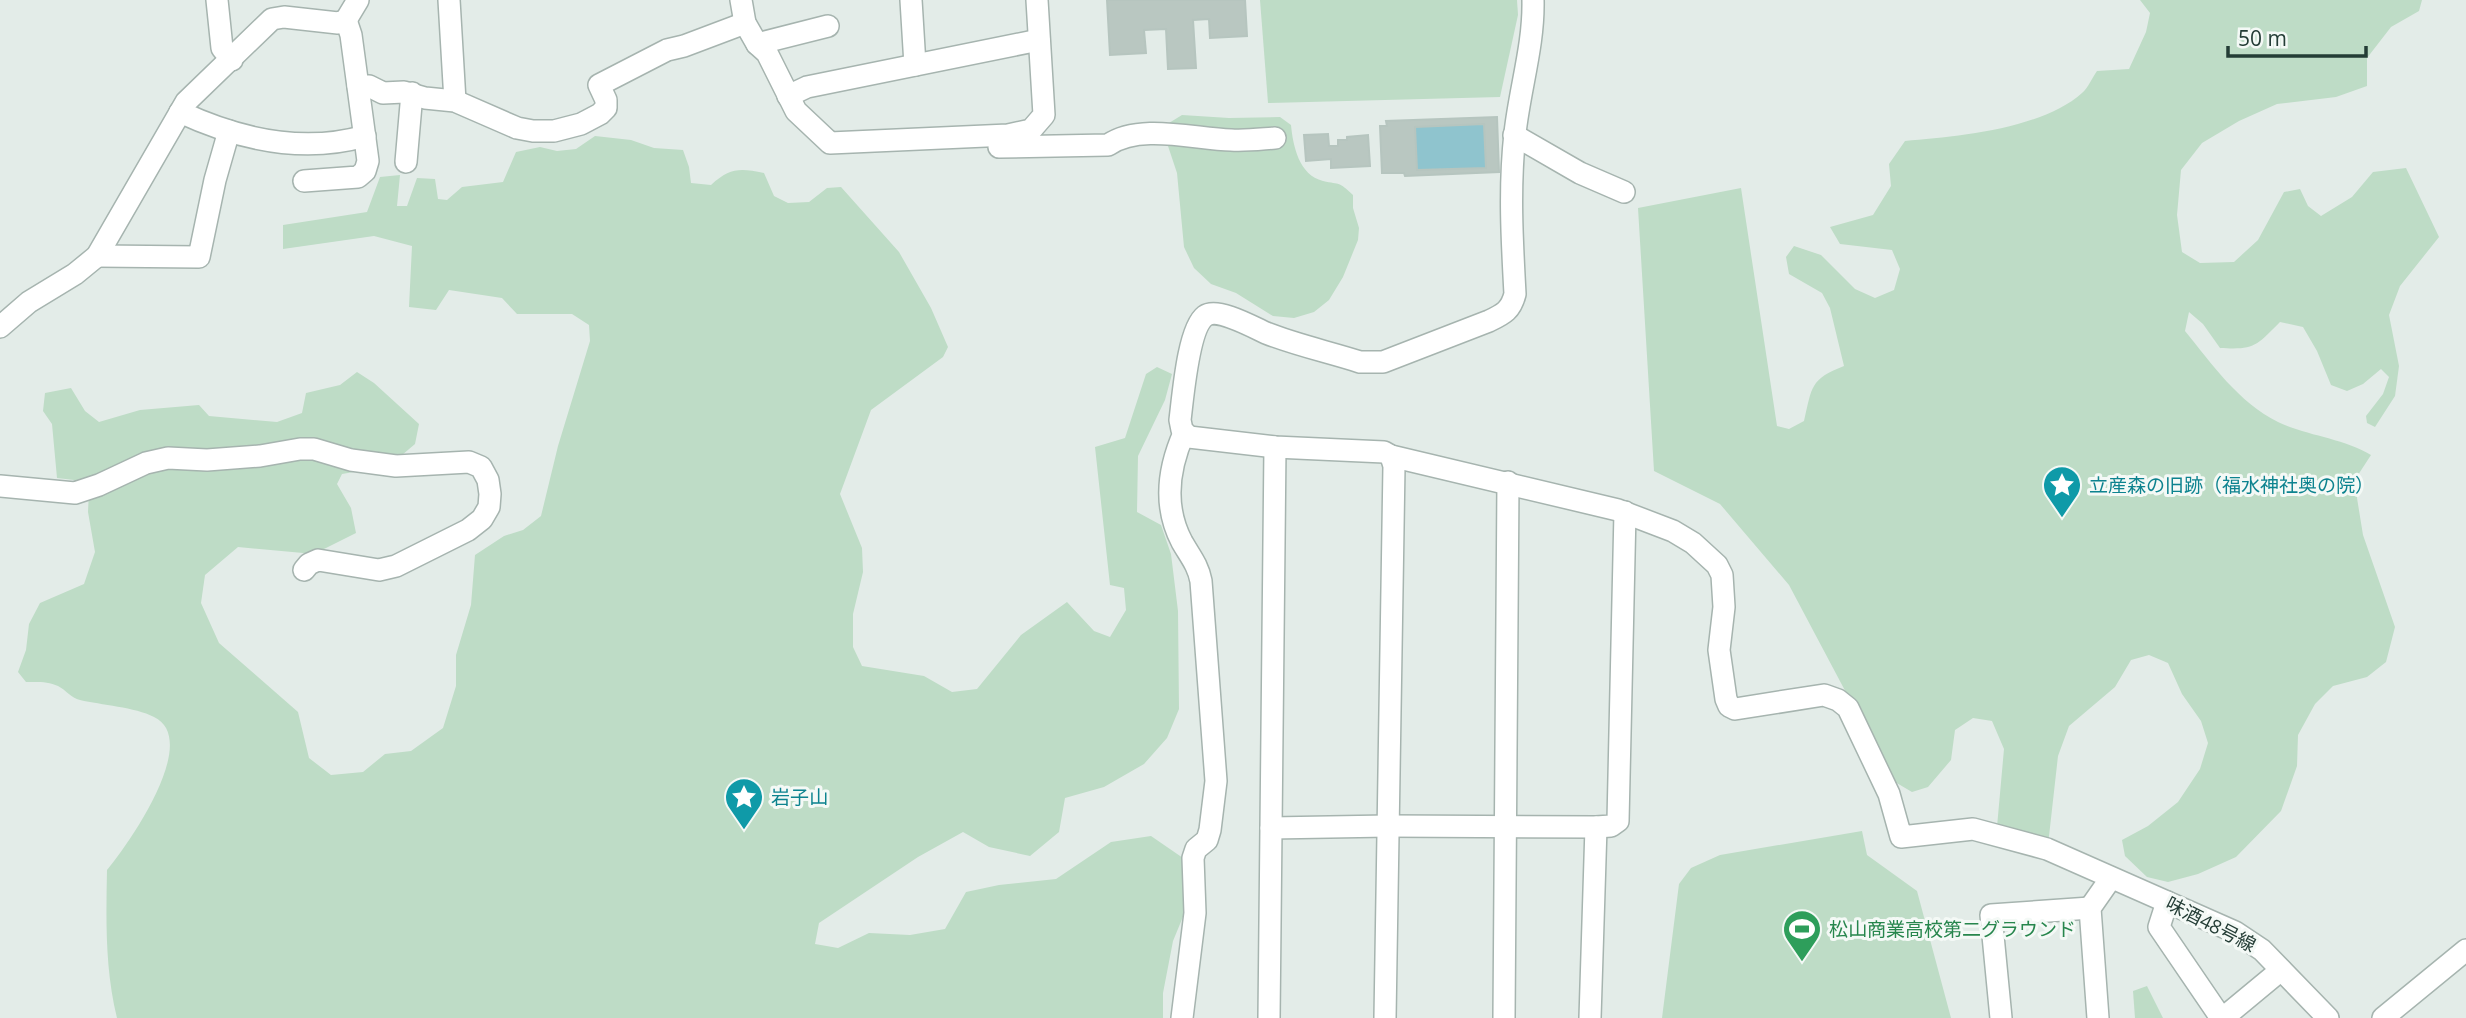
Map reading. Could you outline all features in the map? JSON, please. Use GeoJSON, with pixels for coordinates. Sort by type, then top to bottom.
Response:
{"type":"FeatureCollection","features":[{"type":"Feature","properties":{"kind":"street"},"geometry":{"type":"LineString","coordinates":[[217,0],[222,48],[232,60]]}},
{"type":"Feature","properties":{"kind":"street"},"geometry":{"type":"LineString","coordinates":[[0,327],[29,302],[75,274],[97,256],[186,102],[272,19],[284,16],[338,23],[346,20],[358,0]]}},
{"type":"Feature","properties":{"kind":"street"},"geometry":{"type":"LineString","coordinates":[[449,0],[455,102]]}},
{"type":"Feature","properties":{"kind":"street"},"geometry":{"type":"LineString","coordinates":[[741,0],[745,23],[757,44],[767,53],[796,111],[830,143],[969,137],[1031,130],[1044,115],[1037,0]]}},
{"type":"Feature","properties":{"kind":"street"},"geometry":{"type":"LineString","coordinates":[[911,0],[915,65]]}},
{"type":"Feature","properties":{"kind":"street"},"geometry":{"type":"LineString","coordinates":[[1272,828],[1596,827],[1611,826],[1618,821],[1625,512],[1391,456],[1384,452],[1275,447],[1189,437],[1184,433],[1180,420],[1192,343],[1198,325],[1211,313],[1222,314],[1270,335],[1360,362],[1372,363],[1383,362],[1504,314],[1512,306],[1515,294],[1510,211],[1514,135],[1531,41],[1533,0]]}},
{"type":"Feature","properties":{"kind":"street"},"geometry":{"type":"LineString","coordinates":[[304,181],[358,177],[365,171],[368,161],[359,86],[346,20]]}},
{"type":"Feature","properties":{"kind":"street"},"geometry":{"type":"LineString","coordinates":[[359,86],[369,86],[383,93],[412,93],[425,98],[455,102],[517,128],[554,131],[581,124],[606,108],[606,100],[599,85],[667,50],[745,23]]}},
{"type":"Feature","properties":{"kind":"street"},"geometry":{"type":"LineString","coordinates":[[757,44],[828,26]]}},
{"type":"Feature","properties":{"kind":"street"},"geometry":{"type":"LineString","coordinates":[[788,96],[807,86],[1039,40]]}},
{"type":"Feature","properties":{"kind":"street"},"geometry":{"type":"LineString","coordinates":[[406,162],[412,93]]}},
{"type":"Feature","properties":{"kind":"street"},"geometry":{"type":"LineString","coordinates":[[180,112],[210,126],[279,143],[344,142],[365,136]]}},
{"type":"Feature","properties":{"kind":"street"},"geometry":{"type":"LineString","coordinates":[[97,256],[199,257],[215,180],[229,131]]}},
{"type":"Feature","properties":{"kind":"street"},"geometry":{"type":"LineString","coordinates":[[969,137],[978,146],[987,147],[1108,145],[1118,138],[1142,135],[1187,134],[1233,140],[1276,138]]}},
{"type":"Feature","properties":{"kind":"street"},"geometry":{"type":"LineString","coordinates":[[1514,135],[1580,173],[1624,192]]}},
{"type":"Feature","properties":{"kind":"street"},"geometry":{"type":"LineString","coordinates":[[1182,1018],[1195,914],[1193,858],[1196,849],[1207,840],[1210,831],[1216,781],[1201,581],[1194,560],[1172,519],[1169,504],[1170,482],[1184,433]]}},
{"type":"Feature","properties":{"kind":"street"},"geometry":{"type":"LineString","coordinates":[[1269,1018],[1275,447]]}},
{"type":"Feature","properties":{"kind":"street"},"geometry":{"type":"LineString","coordinates":[[0,486],[75,493],[146,463],[168,458],[207,460],[260,456],[300,449],[314,449],[374,464],[396,466],[468,462],[481,467],[488,481],[489,508],[482,519],[467,530],[396,566],[379,570],[318,560],[304,570]]}},
{"type":"Feature","properties":{"kind":"street"},"geometry":{"type":"LineString","coordinates":[[1385,1018],[1394,466],[1391,456]]}},
{"type":"Feature","properties":{"kind":"street"},"geometry":{"type":"LineString","coordinates":[[1504,1018],[1508,482]]}},
{"type":"Feature","properties":{"kind":"street","name":"味酒48号線"},"geometry":{"type":"LineString","coordinates":[[1625,512],[1674,531],[1693,543],[1717,565],[1722,575],[1724,607],[1719,650],[1726,699],[1730,706],[1735,709],[1824,695],[1838,700],[1848,708],[1889,794],[1901,837],[1973,829],[2047,849],[2235,932],[2262,950],[2328,1018]]}},
{"type":"Feature","properties":{"kind":"street"},"geometry":{"type":"LineString","coordinates":[[1590,1018],[1596,827]]}},
{"type":"Feature","properties":{"kind":"street"},"geometry":{"type":"LineString","coordinates":[[2098,1018],[2091,908],[2111,878]]}},
{"type":"Feature","properties":{"kind":"street"},"geometry":{"type":"LineString","coordinates":[[2167,902],[2159,927],[2222,1018],[2281,970]]}},
{"type":"Feature","properties":{"kind":"street"},"geometry":{"type":"LineString","coordinates":[[2001,1018],[1991,915],[2091,908]]}},
{"type":"Feature","properties":{"kind":"street"},"geometry":{"type":"LineString","coordinates":[[2382,1018],[2466,950]]}},
{"type":"Feature","properties":{"kind":"green space"},"geometry":{"type":"Polygon","coordinates":[[[1260,0],[1517,0],[1518,15],[1500,97],[1268,103],[1260,0]]]}},
{"type":"Feature","properties":{"kind":"green space"},"geometry":{"type":"Polygon","coordinates":[[[2140,0],[2422,0],[2419,11],[2391,27],[2367,58],[2367,86],[2336,97],[2277,104],[2239,121],[2202,143],[2181,170],[2177,215],[2182,252],[2200,263],[2234,262],[2258,240],[2284,192],[2300,189],[2308,206],[2321,216],[2352,197],[2373,172],[2406,168],[2439,237],[2400,286],[2389,315],[2399,366],[2395,396],[2375,427],[2367,423],[2366,416],[2383,394],[2389,377],[2381,369],[2363,384],[2347,391],[2331,385],[2317,351],[2303,327],[2280,322],[2254,345],[2220,348],[2203,324],[2189,312],[2185,331],[2250,404],[2278,422],[2371,455],[2358,475],[2357,498],[2363,535],[2395,627],[2386,662],[2367,677],[2333,686],[2315,704],[2298,735],[2297,766],[2281,811],[2236,857],[2198,874],[2168,882],[2147,877],[2125,856],[2122,840],[2148,826],[2178,802],[2200,769],[2208,743],[2201,721],[2182,694],[2168,663],[2149,655],[2131,660],[2115,687],[2069,726],[2058,756],[2048,845],[1997,827],[2004,749],[1992,721],[1973,718],[1955,730],[1951,760],[1928,787],[1912,792],[1895,782],[1869,727],[1850,700],[1789,585],[1720,504],[1654,471],[1638,208],[1741,188],[1777,426],[1789,429],[1804,421],[1811,392],[1819,380],[1844,366],[1830,308],[1822,293],[1789,274],[1786,257],[1794,246],[1821,255],[1855,289],[1875,298],[1894,290],[1900,269],[1892,250],[1840,244],[1830,227],[1873,215],[1891,186],[1889,164],[1905,141],[1973,134],[2022,123],[2065,105],[2084,91],[2097,71],[2129,69],[2146,32],[2150,13],[2140,0]]]}},
{"type":"Feature","properties":{"kind":"green space"},"geometry":{"type":"Polygon","coordinates":[[[1182,115],[1280,117],[1291,125],[1299,159],[1308,173],[1323,181],[1342,185],[1353,195],[1353,208],[1359,228],[1358,240],[1343,277],[1329,300],[1314,312],[1294,318],[1273,316],[1236,293],[1211,284],[1194,268],[1184,247],[1177,173],[1168,146],[1169,123],[1182,115]]]}},
{"type":"Feature","properties":{"kind":"green space"},"geometry":{"type":"Polygon","coordinates":[[[595,136],[631,140],[654,148],[683,150],[691,183],[711,185],[735,171],[764,173],[774,196],[788,203],[809,202],[827,188],[841,187],[899,252],[931,308],[948,347],[943,357],[871,410],[840,494],[862,548],[863,572],[853,614],[853,647],[862,666],[924,676],[952,692],[977,689],[1021,635],[1067,602],[1094,631],[1110,637],[1126,610],[1124,588],[1110,585],[1095,447],[1125,438],[1146,374],[1157,367],[1172,374],[1165,400],[1138,456],[1137,512],[1161,525],[1171,554],[1178,611],[1179,709],[1167,738],[1144,764],[1104,787],[1065,798],[1059,832],[1030,856],[989,847],[963,832],[918,857],[819,923],[815,944],[838,948],[869,933],[910,935],[945,929],[966,892],[999,885],[1056,879],[1111,842],[1151,836],[1183,858],[1187,907],[1173,941],[1163,993],[1163,1018],[117,1018],[108,963],[107,870],[144,817],[166,769],[170,747],[167,729],[154,717],[77,699],[54,684],[26,682],[18,672],[26,650],[29,624],[40,603],[84,584],[95,552],[88,512],[89,491],[74,480],[57,478],[52,424],[43,411],[45,393],[71,388],[85,411],[99,422],[140,410],[199,405],[209,416],[277,422],[302,413],[306,393],[340,385],[357,372],[374,383],[419,424],[415,444],[389,466],[342,474],[337,484],[351,508],[356,533],[314,554],[238,547],[205,575],[201,603],[219,643],[298,712],[309,758],[331,775],[363,772],[385,754],[411,751],[443,728],[456,686],[456,655],[471,605],[475,555],[504,536],[523,530],[541,516],[558,446],[590,341],[589,325],[572,314],[517,314],[502,298],[449,290],[436,310],[409,307],[412,246],[374,236],[283,249],[283,225],[367,212],[380,177],[400,175],[397,206],[407,206],[417,178],[435,179],[438,199],[447,200],[462,187],[503,182],[516,152],[540,147],[557,151],[576,149],[595,136]]]}},
{"type":"Feature","properties":{"kind":"green space","name":"松山商業高校第二グラウンド"},"geometry":{"type":"Polygon","coordinates":[[[1862,831],[1867,855],[1917,891],[1951,1018],[1662,1018],[1679,884],[1691,868],[1720,855],[1862,831]]]}},
{"type":"Feature","properties":{"kind":"green space"},"geometry":{"type":"Polygon","coordinates":[[[2147,986],[2163,1018],[2135,1018],[2133,991],[2147,986]]]}},
{"type":"Feature","properties":{"kind":"water"},"geometry":{"type":"Polygon","coordinates":[[[1484,124],[1486,168],[1417,170],[1415,127],[1484,124]]]}},
{"type":"Feature","properties":{"kind":"building"},"geometry":{"type":"Polygon","coordinates":[[[1107,0],[1245,0],[1247,36],[1210,38],[1209,19],[1193,20],[1196,68],[1168,69],[1166,29],[1144,30],[1146,53],[1110,55],[1107,0]]]}},
{"type":"Feature","properties":{"kind":"building"},"geometry":{"type":"Polygon","coordinates":[[[1497,117],[1499,172],[1405,176],[1404,173],[1382,173],[1380,126],[1387,126],[1386,121],[1497,117]],[[1484,124],[1415,127],[1417,170],[1486,168],[1484,124]]]}},
{"type":"Feature","properties":{"kind":"building"},"geometry":{"type":"Polygon","coordinates":[[[1328,134],[1329,146],[1338,146],[1338,140],[1347,140],[1347,137],[1368,135],[1370,166],[1331,168],[1331,159],[1306,161],[1304,135],[1328,134]]]}},
{"type":"Feature","properties":{"kind":"place","name":"立産森の旧跡（福水神社奥の院）"},"geometry":{"type":"Point","coordinates":[2062,519]}},
{"type":"Feature","properties":{"kind":"place","name":"岩子山"},"geometry":{"type":"Point","coordinates":[744,831]}},
{"type":"Feature","properties":{"kind":"place","name":"松山商業高校第二グラウンド"},"geometry":{"type":"Point","coordinates":[1802,963]}}]}
